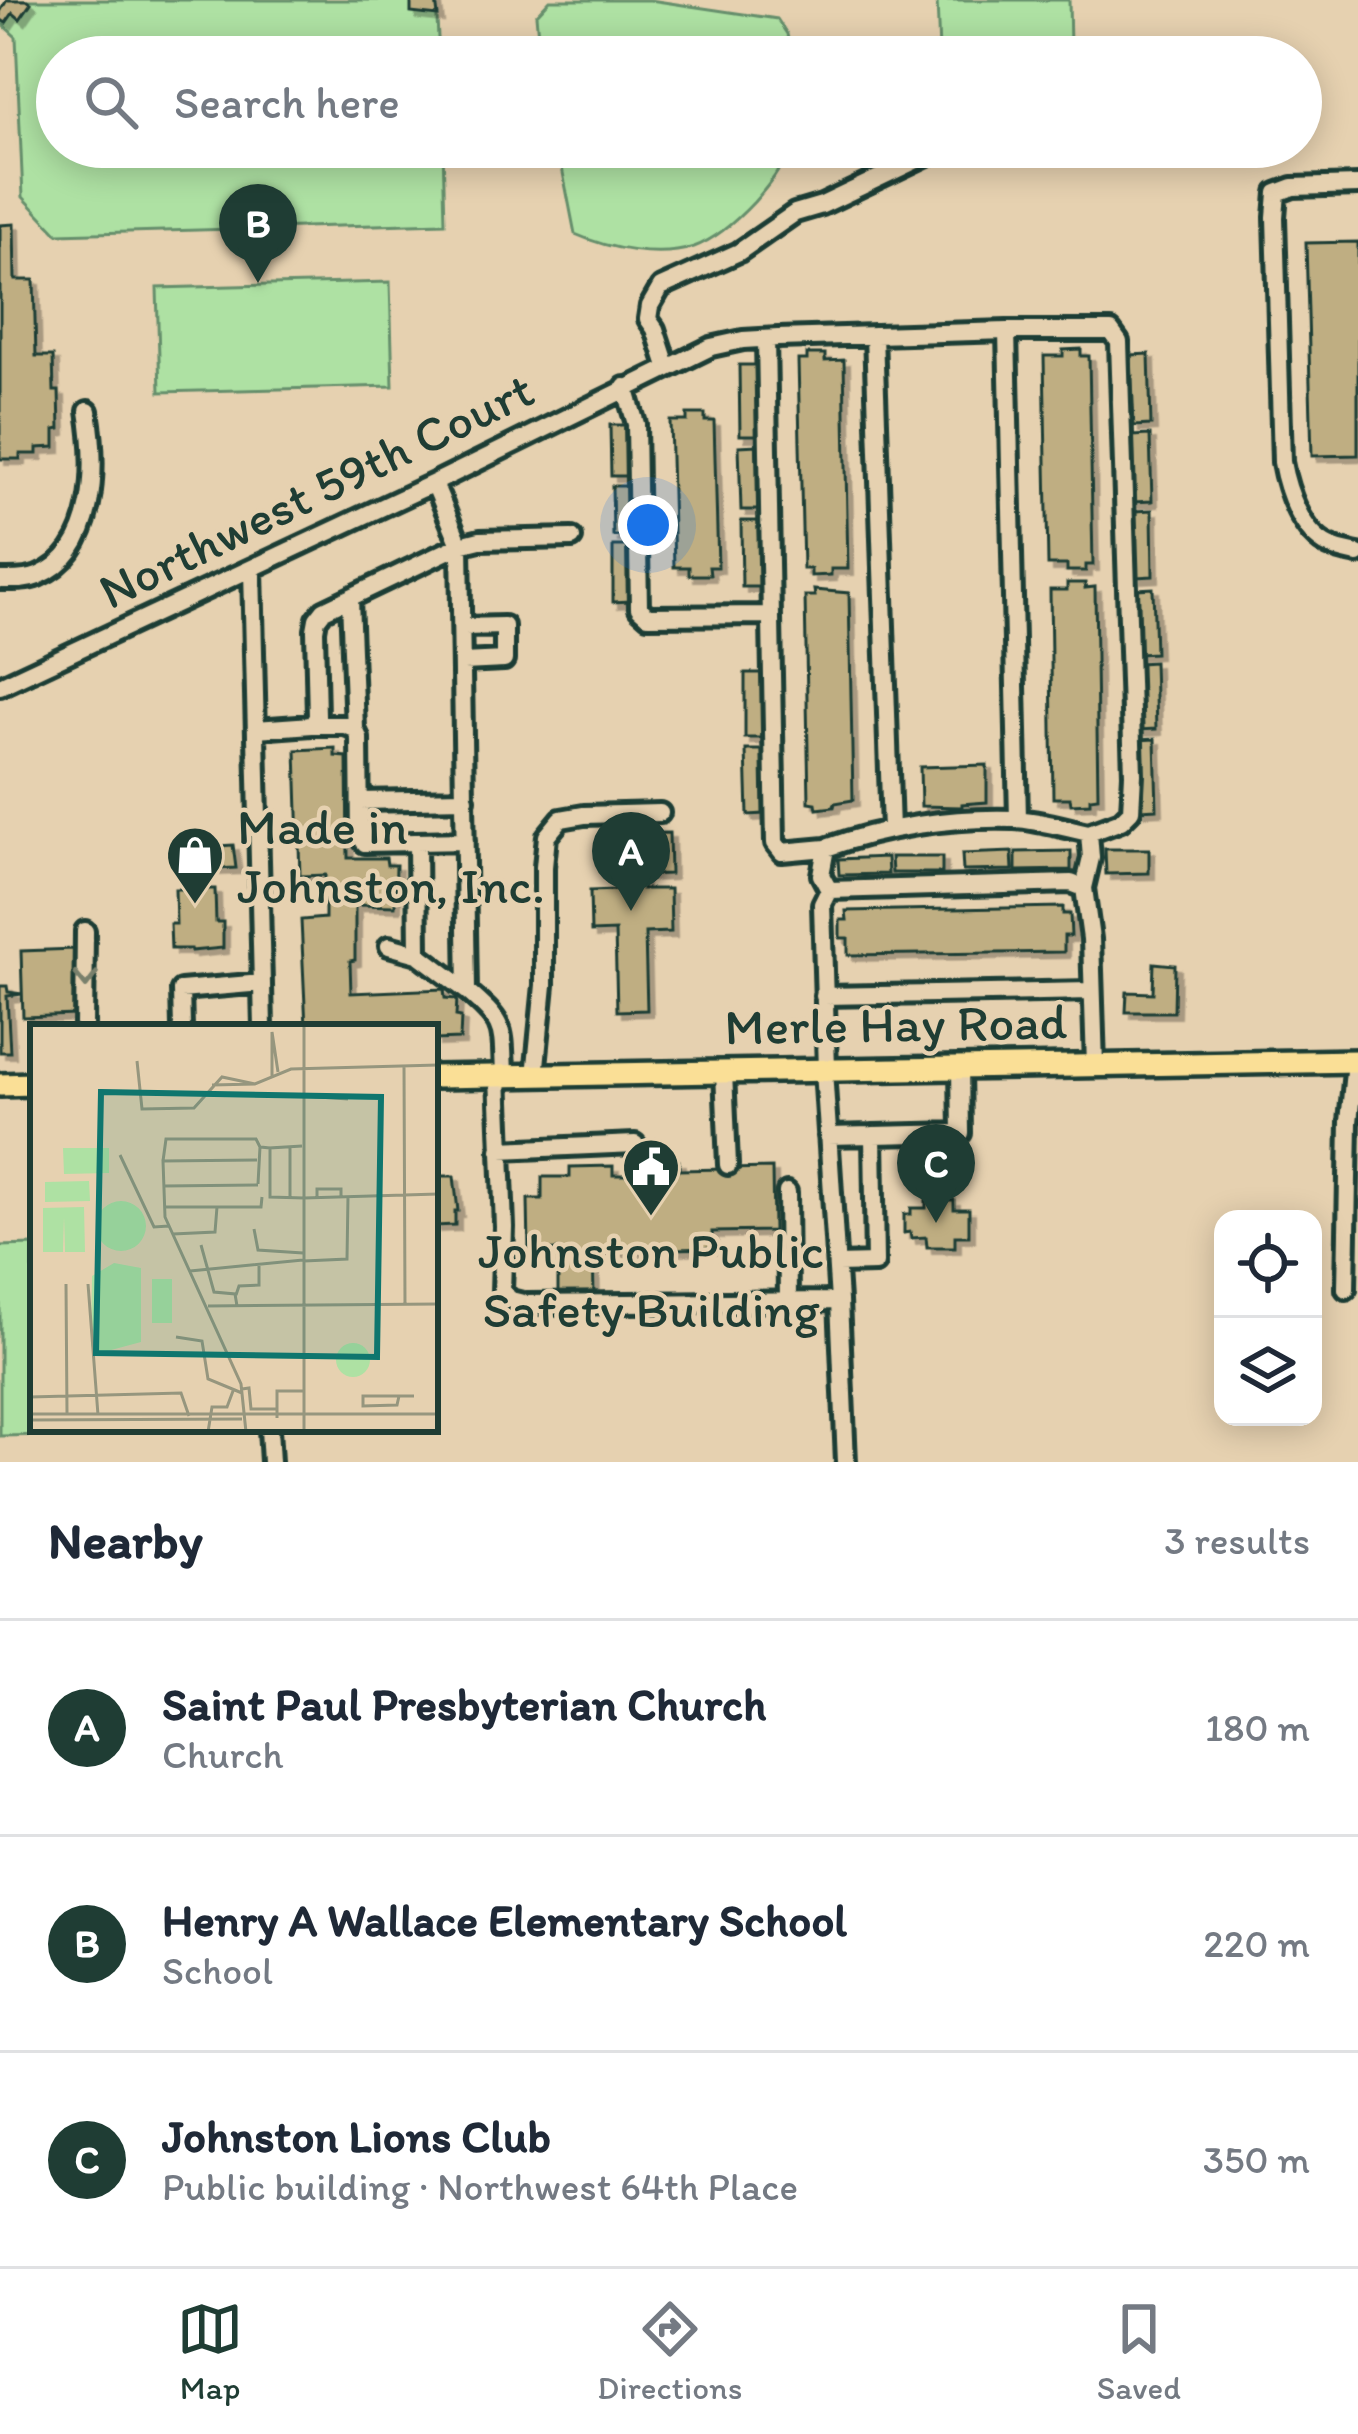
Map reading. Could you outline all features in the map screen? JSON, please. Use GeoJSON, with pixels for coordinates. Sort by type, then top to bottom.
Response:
{"type":"FeatureCollection","features":[{"type":"Feature","properties":{"kind":"main road","name":"Merle Hay Road"},"geometry":{"type":"LineString","coordinates":[[438,1077],[1357,1061]]}},
{"type":"Feature","properties":{"kind":"main road"},"geometry":{"type":"LineString","coordinates":[[0,1085],[30,1084]]}},
{"type":"Feature","properties":{"kind":"street"},"geometry":{"type":"LineString","coordinates":[[667,366],[655,329],[646,318],[661,287],[739,252],[795,213],[900,168]]}},
{"type":"Feature","properties":{"kind":"street"},"geometry":{"type":"LineString","coordinates":[[1358,185],[1294,187],[1276,193],[1275,217],[1282,462],[1287,489],[1296,510],[1324,544],[1358,554]]}},
{"type":"Feature","properties":{"kind":"street"},"geometry":{"type":"LineString","coordinates":[[1006,331],[1018,819]]}},
{"type":"Feature","properties":{"kind":"street","name":"Northwest 59th Court"},"geometry":{"type":"LineString","coordinates":[[0,686],[434,483],[711,346],[766,339],[1111,331],[1119,342],[1131,811],[1121,821],[1089,833]]}},
{"type":"Feature","properties":{"kind":"street"},"geometry":{"type":"LineString","coordinates":[[874,335],[891,830]]}},
{"type":"Feature","properties":{"kind":"street"},"geometry":{"type":"LineString","coordinates":[[766,339],[776,843],[782,852],[826,848],[862,835],[951,821],[1018,819],[1089,833],[1091,858],[1084,888],[1091,939],[1095,1066]]}},
{"type":"Feature","properties":{"kind":"street"},"geometry":{"type":"LineString","coordinates":[[626,387],[636,424],[639,608],[648,616],[771,615]]}},
{"type":"Feature","properties":{"kind":"street"},"geometry":{"type":"LineString","coordinates":[[0,580],[37,577],[72,550],[85,521],[90,493],[88,412]]}},
{"type":"Feature","properties":{"kind":"street"},"geometry":{"type":"LineString","coordinates":[[434,483],[460,545],[467,991]]}},
{"type":"Feature","properties":{"kind":"street"},"geometry":{"type":"LineString","coordinates":[[312,725],[317,717],[316,619],[325,610],[460,545],[479,540],[572,538]]}},
{"type":"Feature","properties":{"kind":"street"},"geometry":{"type":"LineString","coordinates":[[252,569],[263,1024]]}},
{"type":"Feature","properties":{"kind":"street"},"geometry":{"type":"LineString","coordinates":[[350,599],[360,836],[365,843],[465,841]]}},
{"type":"Feature","properties":{"kind":"street"},"geometry":{"type":"LineString","coordinates":[[463,626],[504,626],[504,660],[463,662]]}},
{"type":"Feature","properties":{"kind":"street"},"geometry":{"type":"LineString","coordinates":[[256,729],[312,725],[355,729]]}},
{"type":"Feature","properties":{"kind":"street"},"geometry":{"type":"LineString","coordinates":[[360,801],[465,799]]}},
{"type":"Feature","properties":{"kind":"street"},"geometry":{"type":"LineString","coordinates":[[536,1076],[548,836],[561,819],[660,813]]}},
{"type":"Feature","properties":{"kind":"street"},"geometry":{"type":"LineString","coordinates":[[417,843],[418,954]]}},
{"type":"Feature","properties":{"kind":"street"},"geometry":{"type":"LineString","coordinates":[[826,848],[821,875],[829,890]]}},
{"type":"Feature","properties":{"kind":"street"},"geometry":{"type":"LineString","coordinates":[[829,890],[1071,883],[1084,888]]}},
{"type":"Feature","properties":{"kind":"street"},"geometry":{"type":"LineString","coordinates":[[829,890],[822,904],[826,1070],[846,1462]]}},
{"type":"Feature","properties":{"kind":"street"},"geometry":{"type":"LineString","coordinates":[[84,1024],[85,931]]}},
{"type":"Feature","properties":{"kind":"street"},"geometry":{"type":"LineString","coordinates":[[389,946],[418,954],[467,991],[500,1026],[502,1292],[511,1300],[527,1304],[839,1300]]}},
{"type":"Feature","properties":{"kind":"street"},"geometry":{"type":"LineString","coordinates":[[182,1024],[181,989],[262,983]]}},
{"type":"Feature","properties":{"kind":"street"},"geometry":{"type":"LineString","coordinates":[[824,996],[1092,991]]}},
{"type":"Feature","properties":{"kind":"street"},"geometry":{"type":"LineString","coordinates":[[1346,1289],[1357,1061]]}},
{"type":"Feature","properties":{"kind":"street"},"geometry":{"type":"LineString","coordinates":[[828,1136],[961,1133],[960,1068]]}},
{"type":"Feature","properties":{"kind":"street"},"geometry":{"type":"LineString","coordinates":[[724,1072],[728,1165]]}},
{"type":"Feature","properties":{"kind":"street"},"geometry":{"type":"LineString","coordinates":[[837,1264],[875,1263],[873,1135]]}},
{"type":"Feature","properties":{"kind":"street"},"geometry":{"type":"LineString","coordinates":[[500,1150],[634,1144]]}},
{"type":"Feature","properties":{"kind":"street"},"geometry":{"type":"LineString","coordinates":[[788,1192],[788,1301]]}},
{"type":"Feature","properties":{"kind":"street"},"geometry":{"type":"LineString","coordinates":[[269,1432],[271,1462]]}},
{"type":"Feature","properties":{"kind":"green space"},"geometry":{"type":"Polygon","coordinates":[[[7,0],[436,0],[438,36],[36,36],[36,168],[444,168],[445,223],[58,234],[23,197],[16,37],[0,22],[7,0]]]}},
{"type":"Feature","properties":{"kind":"green space"},"geometry":{"type":"Polygon","coordinates":[[[550,0],[650,0],[777,19],[787,36],[538,36],[536,15],[550,0]]]}},
{"type":"Feature","properties":{"kind":"green space"},"geometry":{"type":"Polygon","coordinates":[[[937,0],[1069,0],[1070,36],[938,36],[937,0]]]}},
{"type":"Feature","properties":{"kind":"green space"},"geometry":{"type":"Polygon","coordinates":[[[562,168],[779,168],[734,222],[680,251],[618,248],[575,234],[562,168]]]}},
{"type":"Feature","properties":{"kind":"green space"},"geometry":{"type":"Polygon","coordinates":[[[390,282],[393,386],[160,392],[157,288],[390,282]]]}},
{"type":"Feature","properties":{"kind":"green space"},"geometry":{"type":"Polygon","coordinates":[[[30,1245],[30,1432],[52,1435],[0,1436],[0,1246],[30,1245]]]}},
{"type":"Feature","properties":{"kind":"building"},"geometry":{"type":"Polygon","coordinates":[[[7,0],[31,3],[20,19],[13,13],[6,23],[0,12],[7,0]]]}},
{"type":"Feature","properties":{"kind":"building"},"geometry":{"type":"Polygon","coordinates":[[[411,0],[436,0],[438,16],[411,13],[411,0]]]}},
{"type":"Feature","properties":{"kind":"building"},"geometry":{"type":"Polygon","coordinates":[[[14,224],[15,280],[34,280],[36,356],[53,356],[60,429],[55,430],[55,447],[37,448],[37,454],[20,454],[20,459],[0,459],[0,225],[14,224]]]}},
{"type":"Feature","properties":{"kind":"building"},"geometry":{"type":"Polygon","coordinates":[[[1358,242],[1358,455],[1312,456],[1306,243],[1358,242]]]}},
{"type":"Feature","properties":{"kind":"building"},"geometry":{"type":"Polygon","coordinates":[[[1081,349],[1081,356],[1089,356],[1093,565],[1086,565],[1086,571],[1067,571],[1067,565],[1048,565],[1044,356],[1081,349]]]}},
{"type":"Feature","properties":{"kind":"building"},"geometry":{"type":"Polygon","coordinates":[[[807,354],[825,354],[825,361],[844,360],[848,569],[831,569],[831,575],[811,576],[811,569],[803,569],[798,360],[807,360],[807,354]]]}},
{"type":"Feature","properties":{"kind":"building"},"geometry":{"type":"Polygon","coordinates":[[[1149,354],[1151,425],[1134,426],[1131,355],[1149,354]]]}},
{"type":"Feature","properties":{"kind":"building"},"geometry":{"type":"Polygon","coordinates":[[[739,365],[756,365],[757,435],[740,435],[739,365]]]}},
{"type":"Feature","properties":{"kind":"building"},"geometry":{"type":"Polygon","coordinates":[[[687,414],[705,414],[705,421],[714,421],[718,567],[709,567],[710,575],[689,575],[689,567],[674,567],[670,421],[687,421],[687,414]]]}},
{"type":"Feature","properties":{"kind":"building"},"geometry":{"type":"Polygon","coordinates":[[[610,425],[627,425],[628,476],[611,476],[610,425]]]}},
{"type":"Feature","properties":{"kind":"building"},"geometry":{"type":"Polygon","coordinates":[[[1150,435],[1152,501],[1133,502],[1132,436],[1150,435]]]}},
{"type":"Feature","properties":{"kind":"building"},"geometry":{"type":"Polygon","coordinates":[[[757,445],[759,510],[741,510],[739,446],[757,445]]]}},
{"type":"Feature","properties":{"kind":"building"},"geometry":{"type":"Polygon","coordinates":[[[612,486],[628,486],[629,536],[613,536],[612,486]]]}},
{"type":"Feature","properties":{"kind":"building"},"geometry":{"type":"Polygon","coordinates":[[[1152,510],[1153,576],[1136,577],[1135,511],[1152,510]]]}},
{"type":"Feature","properties":{"kind":"building"},"geometry":{"type":"Polygon","coordinates":[[[741,521],[758,521],[760,587],[742,587],[741,521]]]}},
{"type":"Feature","properties":{"kind":"building"},"geometry":{"type":"Polygon","coordinates":[[[613,546],[630,546],[630,601],[613,602],[613,546]]]}},
{"type":"Feature","properties":{"kind":"building"},"geometry":{"type":"Polygon","coordinates":[[[1067,583],[1095,587],[1098,797],[1090,798],[1090,803],[1053,798],[1050,590],[1067,590],[1067,583]]]}},
{"type":"Feature","properties":{"kind":"building"},"geometry":{"type":"Polygon","coordinates":[[[1153,588],[1155,653],[1138,654],[1137,589],[1153,588]]]}},
{"type":"Feature","properties":{"kind":"building"},"geometry":{"type":"Polygon","coordinates":[[[814,590],[849,593],[853,800],[817,809],[816,803],[809,802],[805,596],[815,596],[814,590]]]}},
{"type":"Feature","properties":{"kind":"building"},"geometry":{"type":"Polygon","coordinates":[[[1154,662],[1156,729],[1139,730],[1138,663],[1154,662]]]}},
{"type":"Feature","properties":{"kind":"building"},"geometry":{"type":"Polygon","coordinates":[[[745,673],[763,673],[763,738],[745,738],[745,673]]]}},
{"type":"Feature","properties":{"kind":"building"},"geometry":{"type":"Polygon","coordinates":[[[1155,739],[1157,809],[1140,810],[1138,740],[1155,739]]]}},
{"type":"Feature","properties":{"kind":"building"},"geometry":{"type":"Polygon","coordinates":[[[335,748],[335,756],[347,757],[348,858],[386,858],[387,865],[396,865],[395,906],[355,905],[351,993],[444,989],[445,998],[457,999],[460,1039],[438,1040],[438,1024],[306,1024],[301,920],[325,918],[325,875],[300,876],[296,750],[335,748]]]}},
{"type":"Feature","properties":{"kind":"building"},"geometry":{"type":"Polygon","coordinates":[[[746,750],[763,750],[765,814],[748,815],[746,750]]]}},
{"type":"Feature","properties":{"kind":"building"},"geometry":{"type":"Polygon","coordinates":[[[987,765],[987,802],[921,806],[920,767],[987,765]]]}},
{"type":"Feature","properties":{"kind":"building"},"geometry":{"type":"Polygon","coordinates":[[[669,833],[670,874],[642,875],[642,889],[670,889],[671,932],[645,933],[647,1010],[617,1011],[615,931],[591,932],[590,891],[616,890],[615,874],[609,874],[608,834],[669,833]]]}},
{"type":"Feature","properties":{"kind":"building"},"geometry":{"type":"Polygon","coordinates":[[[233,845],[236,868],[216,869],[219,846],[233,845]]]}},
{"type":"Feature","properties":{"kind":"building"},"geometry":{"type":"Polygon","coordinates":[[[1105,849],[1149,849],[1149,873],[1106,874],[1105,849]]]}},
{"type":"Feature","properties":{"kind":"building"},"geometry":{"type":"Polygon","coordinates":[[[1071,851],[1071,870],[1016,871],[1016,852],[1071,851]]]}},
{"type":"Feature","properties":{"kind":"building"},"geometry":{"type":"Polygon","coordinates":[[[1012,852],[1013,870],[963,871],[962,854],[1012,852]]]}},
{"type":"Feature","properties":{"kind":"building"},"geometry":{"type":"Polygon","coordinates":[[[887,857],[888,874],[839,875],[838,859],[887,857]]]}},
{"type":"Feature","properties":{"kind":"building"},"geometry":{"type":"Polygon","coordinates":[[[891,857],[942,857],[942,873],[892,873],[891,857]]]}},
{"type":"Feature","properties":{"kind":"building","name":"Made in Johnston, Inc."},"geometry":{"type":"Polygon","coordinates":[[[175,889],[215,889],[223,948],[171,949],[175,889]]]}},
{"type":"Feature","properties":{"kind":"building"},"geometry":{"type":"Polygon","coordinates":[[[1063,907],[1063,914],[1070,914],[1071,936],[1064,936],[1064,952],[848,955],[848,938],[840,938],[840,920],[847,920],[846,911],[1063,907]]]}},
{"type":"Feature","properties":{"kind":"building"},"geometry":{"type":"Polygon","coordinates":[[[75,949],[76,1015],[23,1017],[21,951],[75,949]]]}},
{"type":"Feature","properties":{"kind":"building"},"geometry":{"type":"Polygon","coordinates":[[[1154,963],[1175,965],[1174,1012],[1126,1012],[1127,992],[1153,993],[1154,963]]]}},
{"type":"Feature","properties":{"kind":"building"},"geometry":{"type":"Polygon","coordinates":[[[0,986],[22,994],[7,996],[10,1052],[0,1052],[0,986]]]}},
{"type":"Feature","properties":{"kind":"building","name":"Johnston Public Safety Building"},"geometry":{"type":"Polygon","coordinates":[[[679,1161],[679,1170],[772,1168],[773,1231],[712,1232],[713,1248],[593,1251],[594,1294],[558,1295],[558,1250],[529,1251],[528,1199],[542,1199],[542,1177],[570,1177],[570,1167],[613,1166],[613,1175],[639,1175],[639,1162],[679,1161]]]}},
{"type":"Feature","properties":{"kind":"building"},"geometry":{"type":"Polygon","coordinates":[[[438,1176],[454,1176],[455,1225],[438,1226],[438,1176]]]}},
{"type":"Feature","properties":{"kind":"building"},"geometry":{"type":"Polygon","coordinates":[[[926,1200],[954,1200],[954,1209],[969,1209],[969,1236],[955,1236],[955,1247],[927,1247],[926,1237],[911,1238],[910,1232],[904,1233],[904,1214],[911,1214],[911,1208],[926,1208],[926,1200]]]}},
{"type":"Feature","properties":{"kind":"place","name":"Henry A Wallace Elementary School"},"geometry":{"type":"Point","coordinates":[258,283]}},
{"type":"Feature","properties":{"kind":"place","name":"Made in Johnston, Inc."},"geometry":{"type":"Point","coordinates":[195,906]}},
{"type":"Feature","properties":{"kind":"place","name":"Saint Paul Presbyterian Church"},"geometry":{"type":"Point","coordinates":[631,911]}},
{"type":"Feature","properties":{"kind":"place","name":"Johnston Public Safety Building"},"geometry":{"type":"Point","coordinates":[651,1218]}},
{"type":"Feature","properties":{"kind":"place","name":"Johnston Lions Club"},"geometry":{"type":"Point","coordinates":[936,1223]}}]}
